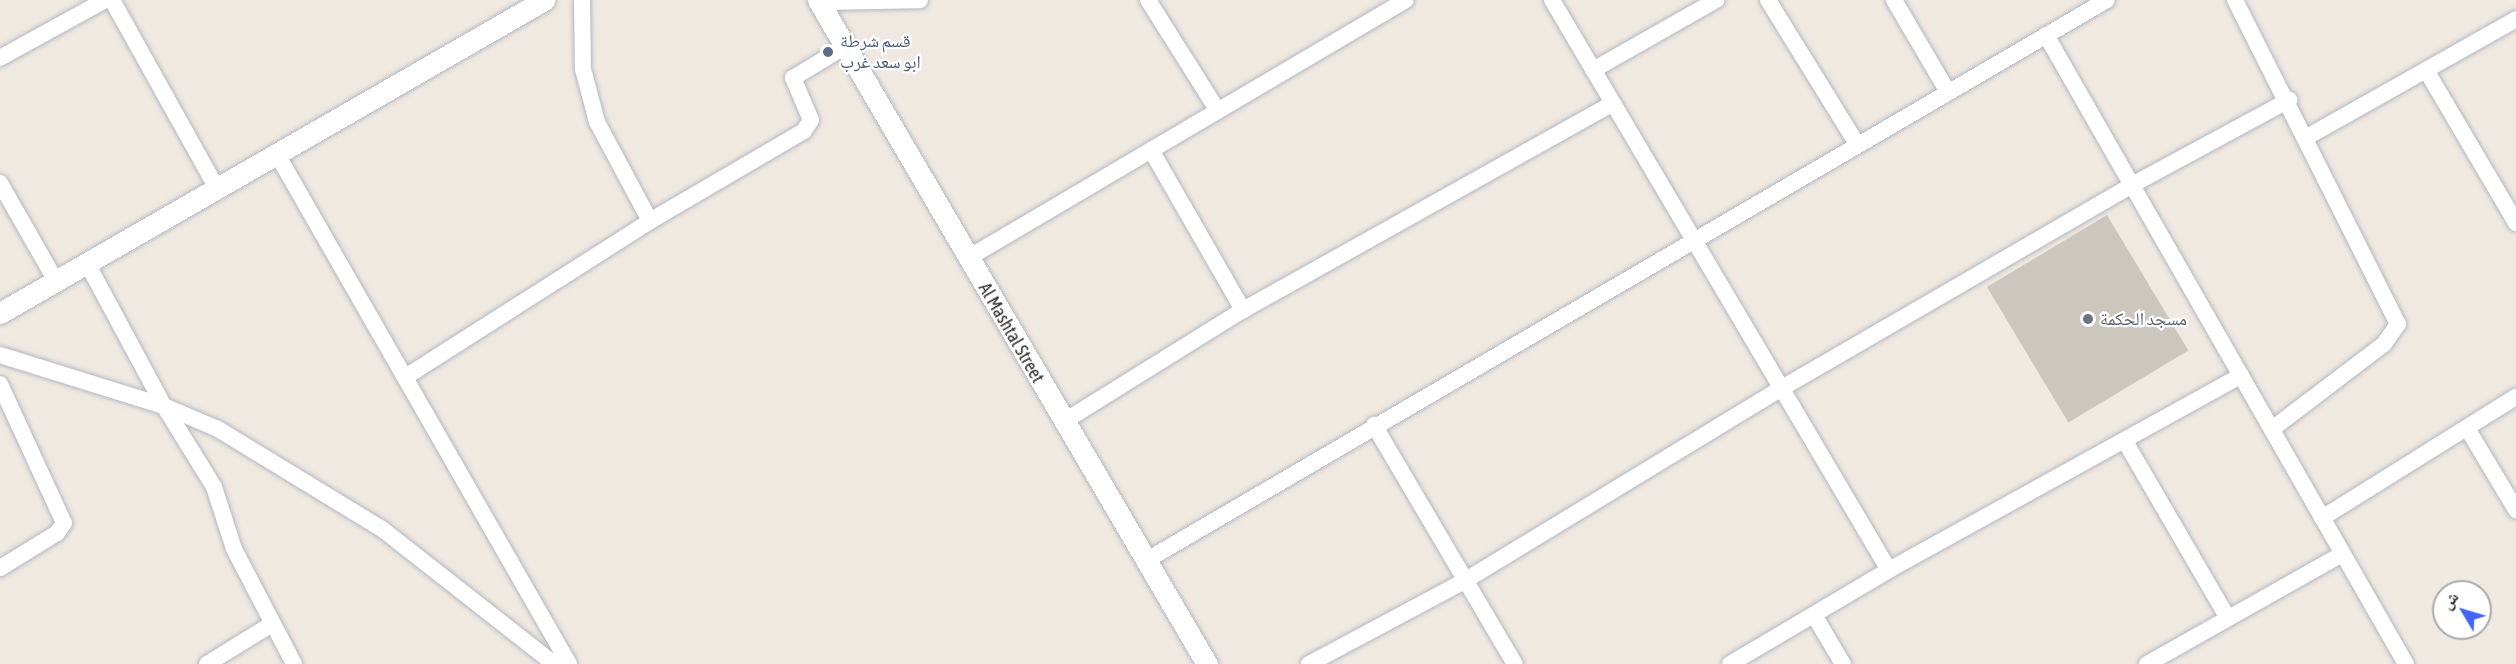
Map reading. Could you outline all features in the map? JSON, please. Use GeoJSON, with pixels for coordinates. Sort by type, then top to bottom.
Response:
{"type":"FeatureCollection","features":[{"type":"Feature","properties":{"kind":"street"},"geometry":{"type":"LineString","coordinates":[[0,58],[105,0]]}},
{"type":"Feature","properties":{"kind":"street"},"geometry":{"type":"LineString","coordinates":[[112,0],[218,189]]}},
{"type":"Feature","properties":{"kind":"street"},"geometry":{"type":"LineString","coordinates":[[0,313],[57,283],[278,156],[523,5],[544,0]]}},
{"type":"Feature","properties":{"kind":"street"},"geometry":{"type":"LineString","coordinates":[[582,0],[583,69],[591,104],[650,221]]}},
{"type":"Feature","properties":{"kind":"street"},"geometry":{"type":"LineString","coordinates":[[819,1],[920,0]]}},
{"type":"Feature","properties":{"kind":"street"},"geometry":{"type":"LineString","coordinates":[[1148,0],[1218,111]]}},
{"type":"Feature","properties":{"kind":"street"},"geometry":{"type":"LineString","coordinates":[[968,258],[1406,0]]}},
{"type":"Feature","properties":{"kind":"street"},"geometry":{"type":"LineString","coordinates":[[1552,0],[1691,240],[1782,388],[1889,570]]}},
{"type":"Feature","properties":{"kind":"street"},"geometry":{"type":"LineString","coordinates":[[1593,70],[1716,0]]}},
{"type":"Feature","properties":{"kind":"street"},"geometry":{"type":"LineString","coordinates":[[1768,0],[1857,144]]}},
{"type":"Feature","properties":{"kind":"street"},"geometry":{"type":"LineString","coordinates":[[1894,0],[1948,92]]}},
{"type":"Feature","properties":{"kind":"street"},"geometry":{"type":"LineString","coordinates":[[1147,560],[1691,240],[2107,0]]}},
{"type":"Feature","properties":{"kind":"street"},"geometry":{"type":"LineString","coordinates":[[2235,0],[2289,100],[2398,324],[2384,344],[2271,429]]}},
{"type":"Feature","properties":{"kind":"street","name":"Al Mashtal Street"},"geometry":{"type":"LineString","coordinates":[[819,1],[1063,422],[1207,664]]}},
{"type":"Feature","properties":{"kind":"street"},"geometry":{"type":"LineString","coordinates":[[2307,137],[2516,19]]}},
{"type":"Feature","properties":{"kind":"street"},"geometry":{"type":"LineString","coordinates":[[2046,35],[2406,664]]}},
{"type":"Feature","properties":{"kind":"street"},"geometry":{"type":"LineString","coordinates":[[407,376],[650,221],[810,127],[811,120],[793,78],[846,46]]}},
{"type":"Feature","properties":{"kind":"street"},"geometry":{"type":"LineString","coordinates":[[2426,70],[2516,223]]}},
{"type":"Feature","properties":{"kind":"street"},"geometry":{"type":"LineString","coordinates":[[1309,664],[1466,580],[1782,388],[2132,185],[2289,100]]}},
{"type":"Feature","properties":{"kind":"street"},"geometry":{"type":"LineString","coordinates":[[1063,422],[1243,310],[1612,104]]}},
{"type":"Feature","properties":{"kind":"street"},"geometry":{"type":"LineString","coordinates":[[1151,150],[1243,310]]}},
{"type":"Feature","properties":{"kind":"street"},"geometry":{"type":"LineString","coordinates":[[278,156],[407,376],[568,664]]}},
{"type":"Feature","properties":{"kind":"street"},"geometry":{"type":"LineString","coordinates":[[0,183],[57,283]]}},
{"type":"Feature","properties":{"kind":"street"},"geometry":{"type":"LineString","coordinates":[[88,265],[164,406],[214,487],[234,549],[294,664]]}},
{"type":"Feature","properties":{"kind":"street"},"geometry":{"type":"LineString","coordinates":[[0,355],[164,406],[218,429],[382,529],[554,664]]}},
{"type":"Feature","properties":{"kind":"street"},"geometry":{"type":"LineString","coordinates":[[1730,664],[1889,570],[2126,443],[2241,376]]}},
{"type":"Feature","properties":{"kind":"street"},"geometry":{"type":"LineString","coordinates":[[0,384],[64,523],[57,533],[0,568]]}},
{"type":"Feature","properties":{"kind":"street"},"geometry":{"type":"LineString","coordinates":[[2322,518],[2516,397]]}},
{"type":"Feature","properties":{"kind":"street"},"geometry":{"type":"LineString","coordinates":[[1374,425],[1515,664]]}},
{"type":"Feature","properties":{"kind":"street"},"geometry":{"type":"LineString","coordinates":[[2467,428],[2516,510]]}},
{"type":"Feature","properties":{"kind":"street"},"geometry":{"type":"LineString","coordinates":[[2126,443],[2228,618]]}},
{"type":"Feature","properties":{"kind":"street"},"geometry":{"type":"LineString","coordinates":[[2147,664],[2342,554]]}},
{"type":"Feature","properties":{"kind":"street"},"geometry":{"type":"LineString","coordinates":[[1814,615],[1843,664]]}},
{"type":"Feature","properties":{"kind":"street"},"geometry":{"type":"LineString","coordinates":[[207,664],[272,624]]}},
{"type":"Feature","properties":{"kind":"building","name":"مسجد الحكمة"},"geometry":{"type":"Polygon","coordinates":[[[2107,215],[2188,350],[2068,423],[1987,287],[2107,215]]]}},
{"type":"Feature","properties":{"kind":"place","name":"قسم شرطة ابو سعد غرب"},"geometry":{"type":"Point","coordinates":[828,52]}},
{"type":"Feature","properties":{"kind":"place","name":"مسجد الحكمة"},"geometry":{"type":"Point","coordinates":[2088,319]}}]}
